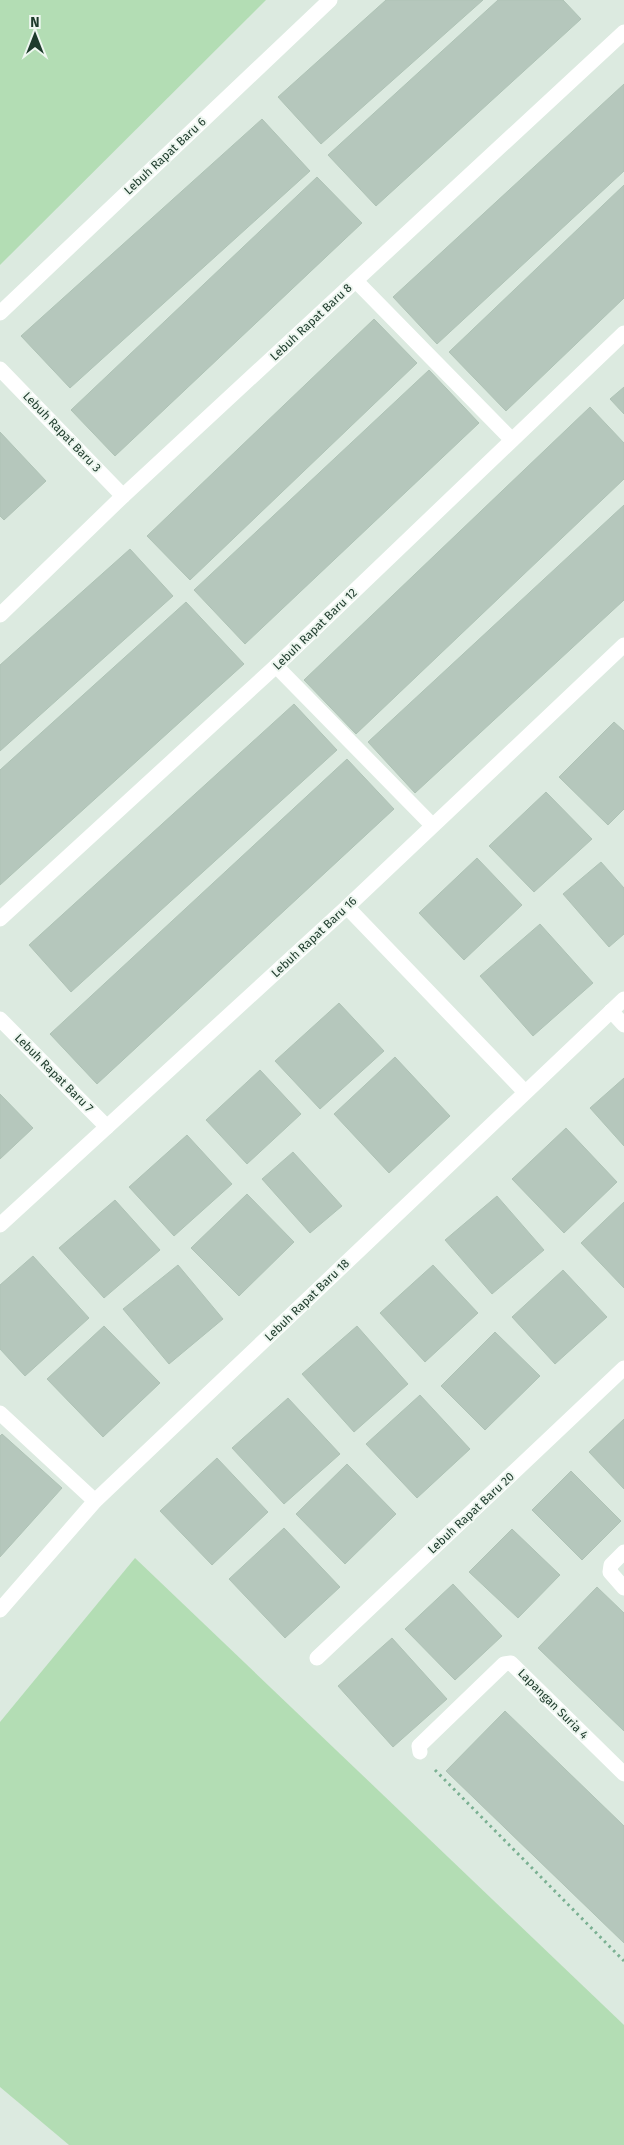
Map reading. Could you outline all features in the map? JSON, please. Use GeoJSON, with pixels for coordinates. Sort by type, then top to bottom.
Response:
{"type":"FeatureCollection","features":[{"type":"Feature","properties":{"kind":"street","name":"Lebuh Rapat Baru 6"},"geometry":{"type":"LineString","coordinates":[[0,313],[330,0]]}},
{"type":"Feature","properties":{"kind":"street","name":"Lebuh Rapat Baru 8"},"geometry":{"type":"LineString","coordinates":[[0,615],[123,496],[624,32]]}},
{"type":"Feature","properties":{"kind":"street"},"geometry":{"type":"LineString","coordinates":[[356,281],[512,440]]}},
{"type":"Feature","properties":{"kind":"street","name":"Lebuh Rapat Baru 12"},"geometry":{"type":"LineString","coordinates":[[0,919],[276,666],[624,334]]}},
{"type":"Feature","properties":{"kind":"street","name":"Lebuh Rapat Baru 3"},"geometry":{"type":"LineString","coordinates":[[0,368],[123,496]]}},
{"type":"Feature","properties":{"kind":"street","name":"Lebuh Rapat Baru 16"},"geometry":{"type":"LineString","coordinates":[[0,1225],[347,907],[624,645]]}},
{"type":"Feature","properties":{"kind":"street"},"geometry":{"type":"LineString","coordinates":[[276,666],[432,825]]}},
{"type":"Feature","properties":{"kind":"street"},"geometry":{"type":"LineString","coordinates":[[347,907],[525,1092]]}},
{"type":"Feature","properties":{"kind":"street","name":"Lebuh Rapat Baru 18"},"geometry":{"type":"LineString","coordinates":[[0,1610],[95,1502],[624,999]]}},
{"type":"Feature","properties":{"kind":"street"},"geometry":{"type":"LineString","coordinates":[[611,1011],[624,1025]]}},
{"type":"Feature","properties":{"kind":"street","name":"Lebuh Rapat Baru 7"},"geometry":{"type":"LineString","coordinates":[[0,1019],[108,1127]]}},
{"type":"Feature","properties":{"kind":"street","name":"Lebuh Rapat Baru 20"},"geometry":{"type":"LineString","coordinates":[[317,1658],[624,1368]]}},
{"type":"Feature","properties":{"kind":"street"},"geometry":{"type":"LineString","coordinates":[[0,1413],[95,1502]]}},
{"type":"Feature","properties":{"kind":"street"},"geometry":{"type":"LineString","coordinates":[[624,1552],[611,1565],[610,1572],[624,1588]]}},
{"type":"Feature","properties":{"kind":"street","name":"Lapangan Suria 4"},"geometry":{"type":"LineString","coordinates":[[420,1752],[419,1746],[504,1664],[511,1663],[624,1774]]}},
{"type":"Feature","properties":{"kind":"path"},"geometry":{"type":"LineString","coordinates":[[420,1752],[422,1757],[624,1961]]}},
{"type":"Feature","properties":{"kind":"green space"},"geometry":{"type":"Polygon","coordinates":[[[0,0],[266,0],[0,265],[0,0]]]}},
{"type":"Feature","properties":{"kind":"green space"},"geometry":{"type":"Polygon","coordinates":[[[135,1558],[624,2025],[624,2145],[69,2145],[0,2087],[0,1722],[135,1558]]]}},
{"type":"Feature","properties":{"kind":"building"},"geometry":{"type":"Polygon","coordinates":[[[386,0],[483,0],[321,144],[278,97],[386,0]]]}},
{"type":"Feature","properties":{"kind":"building"},"geometry":{"type":"Polygon","coordinates":[[[498,0],[563,0],[581,19],[376,206],[328,155],[498,0]]]}},
{"type":"Feature","properties":{"kind":"building"},"geometry":{"type":"Polygon","coordinates":[[[624,84],[624,171],[437,344],[393,297],[624,84]]]}},
{"type":"Feature","properties":{"kind":"building"},"geometry":{"type":"Polygon","coordinates":[[[262,119],[310,171],[70,388],[21,336],[262,119]]]}},
{"type":"Feature","properties":{"kind":"building"},"geometry":{"type":"Polygon","coordinates":[[[317,177],[362,223],[115,456],[71,410],[317,177]]]}},
{"type":"Feature","properties":{"kind":"building"},"geometry":{"type":"Polygon","coordinates":[[[624,185],[624,298],[506,411],[449,352],[624,185]]]}},
{"type":"Feature","properties":{"kind":"building"},"geometry":{"type":"Polygon","coordinates":[[[374,319],[417,363],[190,580],[147,536],[374,319]]]}},
{"type":"Feature","properties":{"kind":"building"},"geometry":{"type":"Polygon","coordinates":[[[429,370],[479,423],[245,644],[194,590],[429,370]]]}},
{"type":"Feature","properties":{"kind":"building"},"geometry":{"type":"Polygon","coordinates":[[[624,387],[624,414],[610,399],[624,387]]]}},
{"type":"Feature","properties":{"kind":"building"},"geometry":{"type":"Polygon","coordinates":[[[590,407],[624,443],[624,479],[356,734],[304,680],[590,407]]]}},
{"type":"Feature","properties":{"kind":"building"},"geometry":{"type":"Polygon","coordinates":[[[0,432],[46,481],[4,520],[0,516],[0,432]]]}},
{"type":"Feature","properties":{"kind":"building"},"geometry":{"type":"Polygon","coordinates":[[[624,505],[624,600],[415,793],[368,742],[624,505]]]}},
{"type":"Feature","properties":{"kind":"building"},"geometry":{"type":"Polygon","coordinates":[[[130,549],[173,596],[0,751],[0,665],[130,549]]]}},
{"type":"Feature","properties":{"kind":"building"},"geometry":{"type":"Polygon","coordinates":[[[186,602],[244,664],[0,885],[0,770],[186,602]]]}},
{"type":"Feature","properties":{"kind":"building"},"geometry":{"type":"Polygon","coordinates":[[[294,704],[337,750],[71,992],[29,945],[294,704]]]}},
{"type":"Feature","properties":{"kind":"building"},"geometry":{"type":"Polygon","coordinates":[[[614,722],[624,731],[624,809],[608,825],[559,777],[614,722]]]}},
{"type":"Feature","properties":{"kind":"building"},"geometry":{"type":"Polygon","coordinates":[[[347,759],[394,809],[97,1084],[50,1034],[347,759]]]}},
{"type":"Feature","properties":{"kind":"building"},"geometry":{"type":"Polygon","coordinates":[[[546,792],[592,839],[534,892],[489,846],[546,792]]]}},
{"type":"Feature","properties":{"kind":"building"},"geometry":{"type":"Polygon","coordinates":[[[477,858],[522,905],[464,960],[419,913],[477,858]]]}},
{"type":"Feature","properties":{"kind":"building"},"geometry":{"type":"Polygon","coordinates":[[[601,862],[624,888],[624,934],[609,947],[563,894],[601,862]]]}},
{"type":"Feature","properties":{"kind":"building"},"geometry":{"type":"Polygon","coordinates":[[[540,924],[593,983],[533,1036],[480,976],[540,924]]]}},
{"type":"Feature","properties":{"kind":"building"},"geometry":{"type":"Polygon","coordinates":[[[339,1003],[384,1051],[320,1109],[275,1061],[339,1003]]]}},
{"type":"Feature","properties":{"kind":"building"},"geometry":{"type":"Polygon","coordinates":[[[395,1057],[450,1116],[389,1173],[334,1114],[395,1057]]]}},
{"type":"Feature","properties":{"kind":"building"},"geometry":{"type":"Polygon","coordinates":[[[260,1070],[301,1114],[247,1164],[206,1120],[260,1070]]]}},
{"type":"Feature","properties":{"kind":"building"},"geometry":{"type":"Polygon","coordinates":[[[624,1078],[624,1146],[590,1108],[624,1078]]]}},
{"type":"Feature","properties":{"kind":"building"},"geometry":{"type":"Polygon","coordinates":[[[0,1094],[33,1128],[0,1159],[0,1094]]]}},
{"type":"Feature","properties":{"kind":"building"},"geometry":{"type":"Polygon","coordinates":[[[566,1128],[617,1182],[564,1233],[512,1179],[566,1128]]]}},
{"type":"Feature","properties":{"kind":"building"},"geometry":{"type":"Polygon","coordinates":[[[187,1135],[232,1184],[174,1236],[129,1187],[187,1135]]]}},
{"type":"Feature","properties":{"kind":"building"},"geometry":{"type":"Polygon","coordinates":[[[293,1152],[342,1206],[310,1233],[262,1179],[293,1152]]]}},
{"type":"Feature","properties":{"kind":"building"},"geometry":{"type":"Polygon","coordinates":[[[247,1194],[294,1242],[239,1296],[191,1248],[247,1194]]]}},
{"type":"Feature","properties":{"kind":"building"},"geometry":{"type":"Polygon","coordinates":[[[497,1196],[544,1250],[492,1294],[445,1240],[497,1196]]]}},
{"type":"Feature","properties":{"kind":"building"},"geometry":{"type":"Polygon","coordinates":[[[115,1200],[160,1250],[104,1298],[59,1248],[115,1200]]]}},
{"type":"Feature","properties":{"kind":"building"},"geometry":{"type":"Polygon","coordinates":[[[624,1202],[624,1288],[581,1243],[624,1202]]]}},
{"type":"Feature","properties":{"kind":"building"},"geometry":{"type":"Polygon","coordinates":[[[33,1256],[89,1318],[25,1376],[0,1349],[0,1285],[33,1256]]]}},
{"type":"Feature","properties":{"kind":"building"},"geometry":{"type":"Polygon","coordinates":[[[178,1265],[223,1319],[169,1364],[123,1309],[178,1265]]]}},
{"type":"Feature","properties":{"kind":"building"},"geometry":{"type":"Polygon","coordinates":[[[433,1265],[478,1313],[425,1362],[380,1313],[433,1265]]]}},
{"type":"Feature","properties":{"kind":"building"},"geometry":{"type":"Polygon","coordinates":[[[563,1270],[607,1317],[555,1364],[512,1317],[563,1270]]]}},
{"type":"Feature","properties":{"kind":"building"},"geometry":{"type":"Polygon","coordinates":[[[104,1326],[160,1383],[103,1437],[47,1379],[104,1326]]]}},
{"type":"Feature","properties":{"kind":"building"},"geometry":{"type":"Polygon","coordinates":[[[357,1326],[408,1384],[354,1432],[302,1374],[357,1326]]]}},
{"type":"Feature","properties":{"kind":"building"},"geometry":{"type":"Polygon","coordinates":[[[495,1332],[540,1376],[485,1430],[441,1386],[495,1332]]]}},
{"type":"Feature","properties":{"kind":"building"},"geometry":{"type":"Polygon","coordinates":[[[420,1395],[470,1449],[417,1498],[366,1444],[420,1395]]]}},
{"type":"Feature","properties":{"kind":"building"},"geometry":{"type":"Polygon","coordinates":[[[288,1398],[340,1454],[284,1504],[232,1448],[288,1398]]]}},
{"type":"Feature","properties":{"kind":"building"},"geometry":{"type":"Polygon","coordinates":[[[624,1419],[624,1489],[589,1452],[624,1419]]]}},
{"type":"Feature","properties":{"kind":"building"},"geometry":{"type":"Polygon","coordinates":[[[2,1434],[62,1488],[0,1557],[0,1436],[2,1434]]]}},
{"type":"Feature","properties":{"kind":"building"},"geometry":{"type":"Polygon","coordinates":[[[217,1458],[268,1512],[212,1565],[160,1511],[217,1458]]]}},
{"type":"Feature","properties":{"kind":"building"},"geometry":{"type":"Polygon","coordinates":[[[347,1464],[396,1514],[345,1564],[296,1514],[347,1464]]]}},
{"type":"Feature","properties":{"kind":"building"},"geometry":{"type":"Polygon","coordinates":[[[571,1471],[621,1521],[582,1560],[532,1510],[571,1471]]]}},
{"type":"Feature","properties":{"kind":"building"},"geometry":{"type":"Polygon","coordinates":[[[284,1528],[340,1587],[285,1638],[229,1579],[284,1528]]]}},
{"type":"Feature","properties":{"kind":"building"},"geometry":{"type":"Polygon","coordinates":[[[512,1529],[560,1575],[518,1618],[469,1572],[512,1529]]]}},
{"type":"Feature","properties":{"kind":"building"},"geometry":{"type":"Polygon","coordinates":[[[453,1584],[502,1636],[455,1680],[405,1629],[453,1584]]]}},
{"type":"Feature","properties":{"kind":"building"},"geometry":{"type":"Polygon","coordinates":[[[597,1587],[624,1613],[624,1731],[538,1648],[597,1587]]]}},
{"type":"Feature","properties":{"kind":"building"},"geometry":{"type":"Polygon","coordinates":[[[392,1638],[447,1699],[393,1747],[338,1686],[392,1638]]]}},
{"type":"Feature","properties":{"kind":"building"},"geometry":{"type":"Polygon","coordinates":[[[505,1711],[624,1826],[624,1943],[446,1771],[505,1711]]]}}]}
